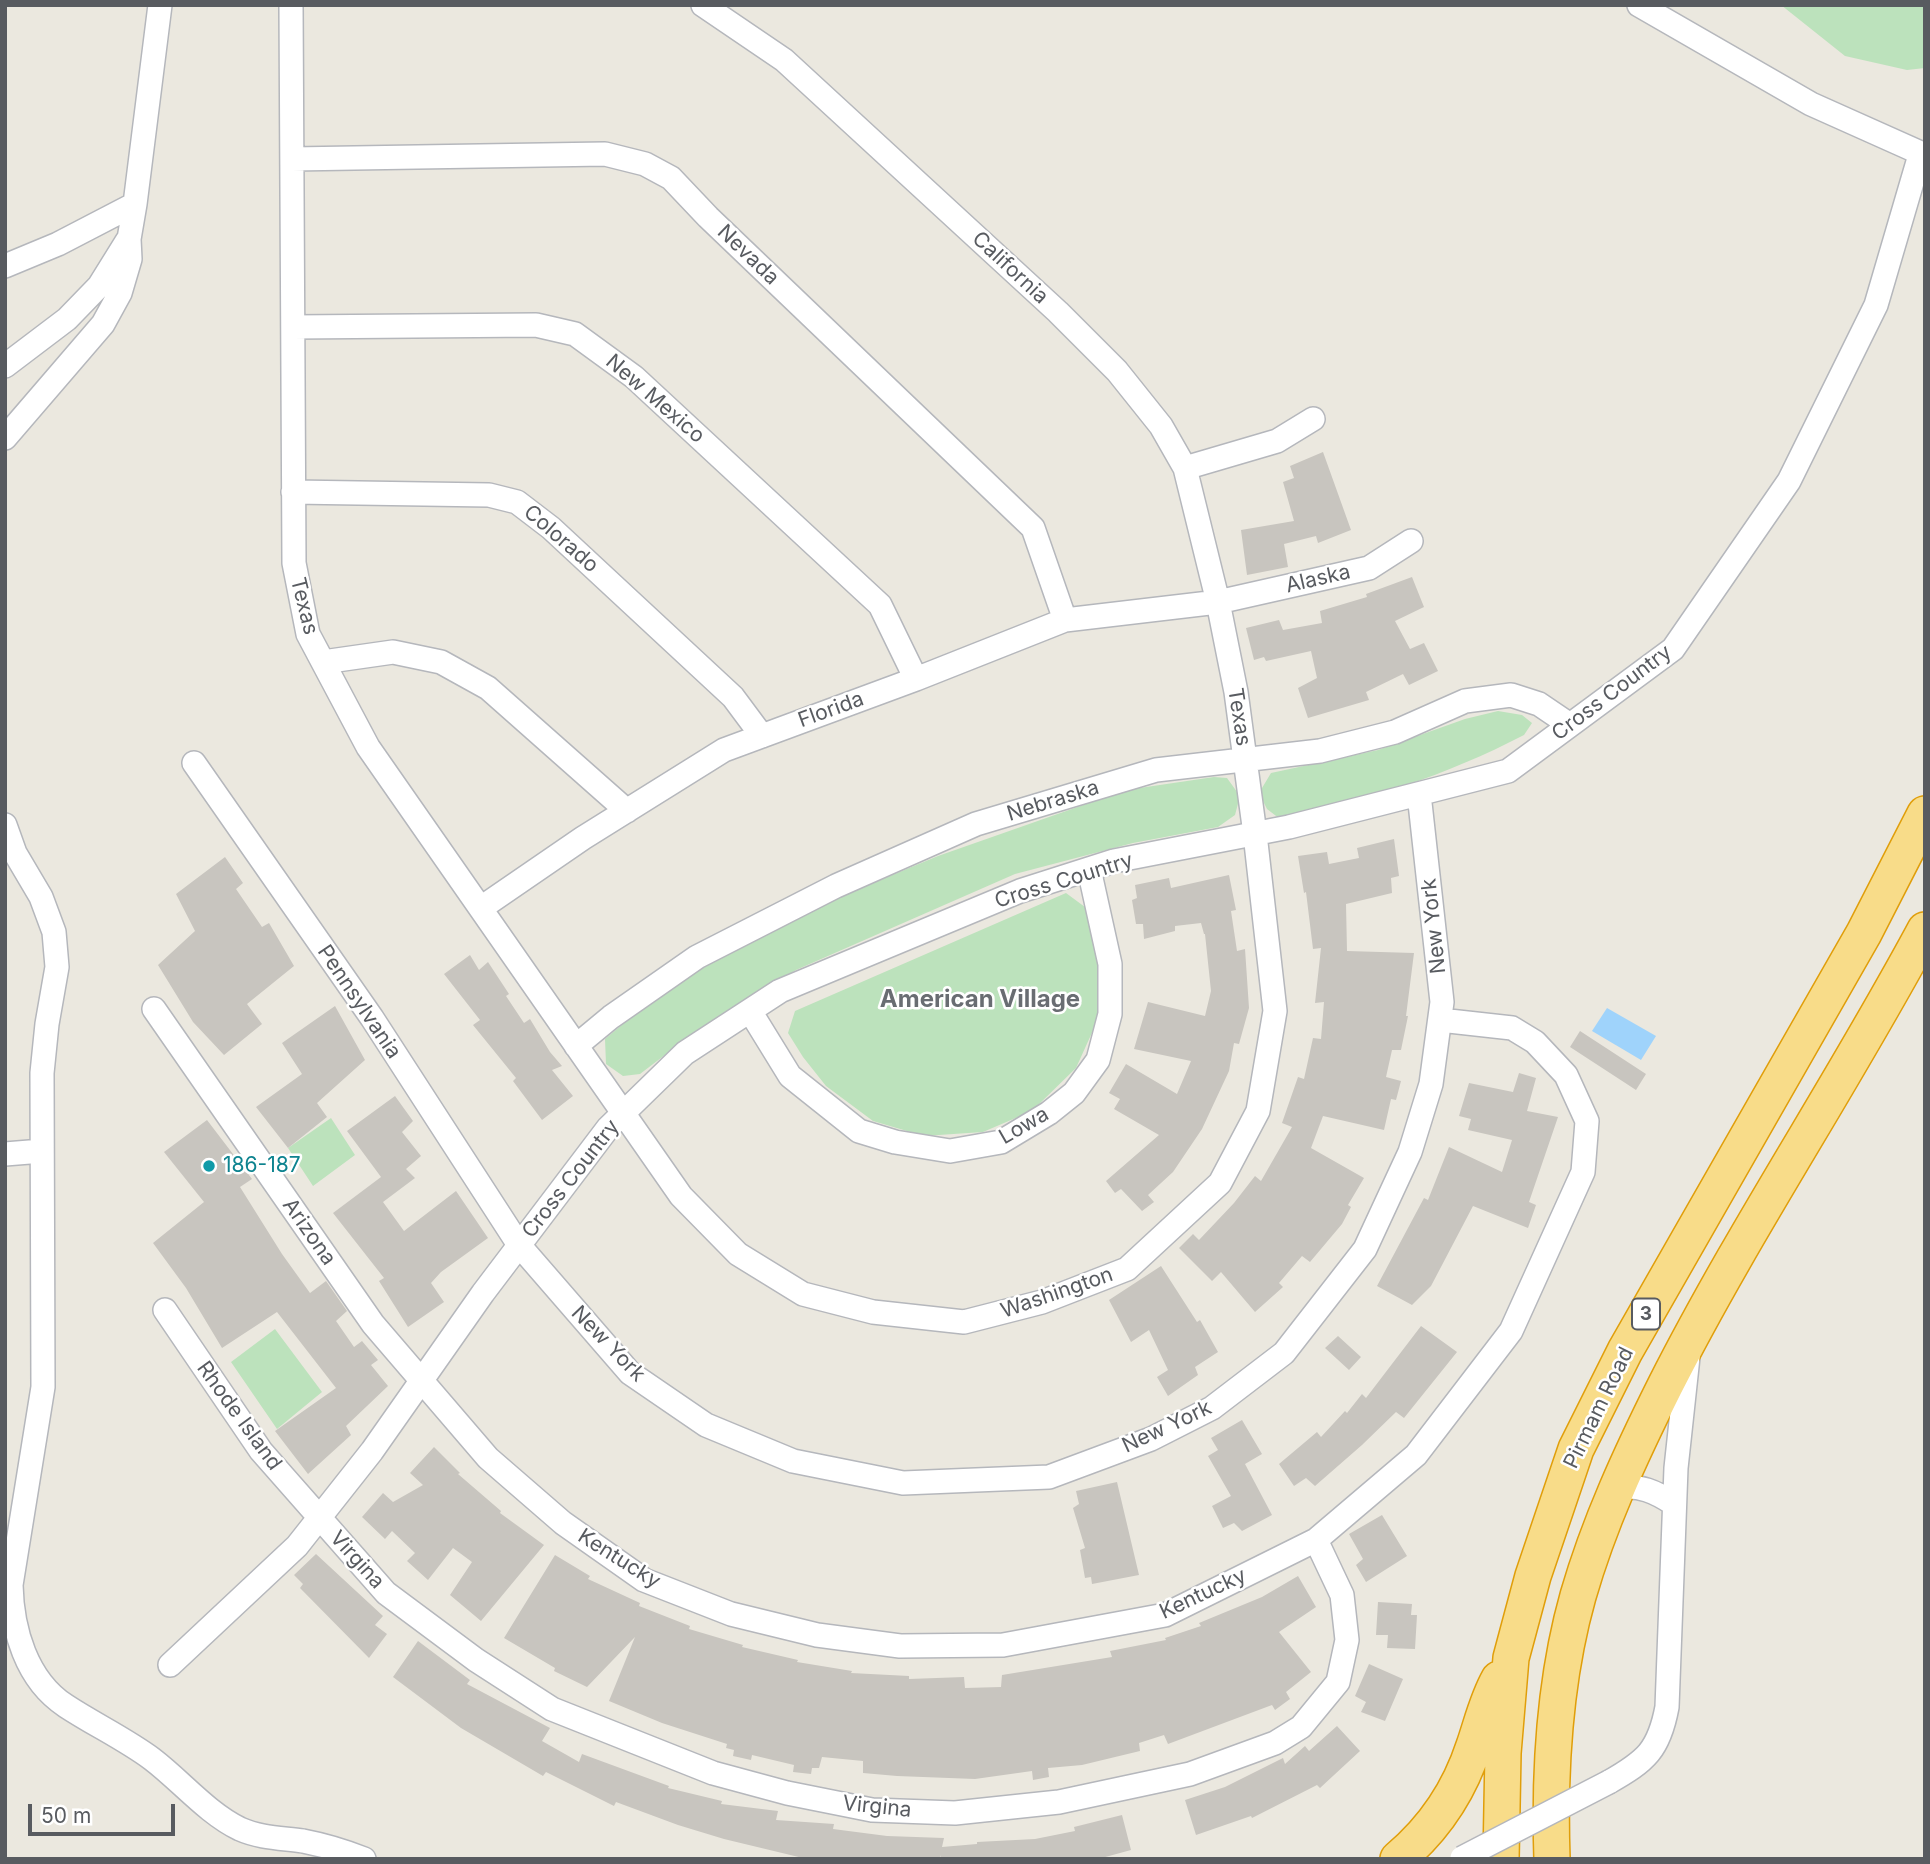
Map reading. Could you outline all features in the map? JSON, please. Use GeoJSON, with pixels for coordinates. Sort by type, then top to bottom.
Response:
{"type":"FeatureCollection","features":[{"type":"Feature","properties":{"kind":"highway","name":"Pirmam Road"},"geometry":{"type":"LineString","coordinates":[[1502,1859],[1503,1753],[1511,1658],[1533,1576],[1576,1449],[1599,1399],[1864,933],[1925,814]]}},
{"type":"Feature","properties":{"kind":"highway","name":"3"},"geometry":{"type":"LineString","coordinates":[[1552,1859],[1550,1814],[1555,1723],[1569,1632],[1592,1552],[1626,1465],[1690,1336],[1894,988],[1925,930]]}},
{"type":"Feature","properties":{"kind":"highway"},"geometry":{"type":"LineString","coordinates":[[1398,1859],[1421,1839],[1445,1811],[1462,1779],[1497,1682],[1511,1658]]}},
{"type":"Feature","properties":{"kind":"street"},"geometry":{"type":"LineString","coordinates":[[5,438],[97,331],[112,309],[126,276],[160,5]]}},
{"type":"Feature","properties":{"kind":"street","name":"Texas"},"geometry":{"type":"LineString","coordinates":[[291,5],[294,563],[309,634],[368,747],[622,1114]]}},
{"type":"Feature","properties":{"kind":"street","name":"California"},"geometry":{"type":"LineString","coordinates":[[703,5],[784,60],[1058,312],[1117,371],[1161,426],[1185,468],[1217,602]]}},
{"type":"Feature","properties":{"kind":"street"},"geometry":{"type":"LineString","coordinates":[[1639,5],[1811,104],[1923,155]]}},
{"type":"Feature","properties":{"kind":"street","name":"Nevada"},"geometry":{"type":"LineString","coordinates":[[292,159],[605,154],[645,164],[671,178],[708,217],[1033,528],[1065,620]]}},
{"type":"Feature","properties":{"kind":"street","name":"Cross Country"},"geometry":{"type":"LineString","coordinates":[[170,1665],[297,1546],[372,1451],[519,1245],[608,1128],[685,1053],[780,991],[1020,891],[1114,862],[1255,834],[1507,771],[1673,649],[1789,481],[1876,305],[1923,155]]}},
{"type":"Feature","properties":{"kind":"street"},"geometry":{"type":"LineString","coordinates":[[5,266],[58,244],[135,204]]}},
{"type":"Feature","properties":{"kind":"street"},"geometry":{"type":"LineString","coordinates":[[5,366],[67,319],[100,286],[129,239]]}},
{"type":"Feature","properties":{"kind":"street","name":"New Mexico"},"geometry":{"type":"LineString","coordinates":[[293,327],[536,325],[575,334],[635,377],[880,605],[916,679]]}},
{"type":"Feature","properties":{"kind":"street"},"geometry":{"type":"LineString","coordinates":[[1185,468],[1277,441],[1313,419]]}},
{"type":"Feature","properties":{"kind":"street","name":"Colorado"},"geometry":{"type":"LineString","coordinates":[[293,492],[489,495],[517,502],[551,528],[733,697],[762,736]]}},
{"type":"Feature","properties":{"kind":"street","name":"Alaska"},"geometry":{"type":"LineString","coordinates":[[1217,602],[1368,568],[1412,541]]}},
{"type":"Feature","properties":{"kind":"street","name":"Texas"},"geometry":{"type":"LineString","coordinates":[[1217,602],[1236,692],[1255,834]]}},
{"type":"Feature","properties":{"kind":"street","name":"Florida"},"geometry":{"type":"LineString","coordinates":[[481,908],[724,750],[1065,620],[1217,602]]}},
{"type":"Feature","properties":{"kind":"street"},"geometry":{"type":"LineString","coordinates":[[323,662],[393,652],[441,662],[488,688],[627,811]]}},
{"type":"Feature","properties":{"kind":"street","name":"Nebraska"},"geometry":{"type":"LineString","coordinates":[[576,1046],[611,1017],[696,957],[836,886],[976,824],[1156,770],[1320,751],[1395,732],[1465,701],[1511,695],[1539,704],[1570,725]]}},
{"type":"Feature","properties":{"kind":"street","name":"Pennsylvania"},"geometry":{"type":"LineString","coordinates":[[194,763],[372,1018],[519,1245]]}},
{"type":"Feature","properties":{"kind":"street","name":"New York"},"geometry":{"type":"LineString","coordinates":[[519,1245],[630,1373],[705,1425],[793,1461],[903,1483],[1049,1477],[1151,1439],[1212,1408],[1284,1353],[1364,1249],[1410,1152],[1431,1084],[1442,1002],[1419,794]]}},
{"type":"Feature","properties":{"kind":"street"},"geometry":{"type":"LineString","coordinates":[[5,825],[15,853],[49,914],[57,950],[57,967],[44,1047],[43,1387],[11,1585],[16,1630],[23,1652],[47,1690],[64,1705],[150,1758],[227,1821],[254,1834],[322,1845],[364,1859]]}},
{"type":"Feature","properties":{"kind":"street","name":"Washington"},"geometry":{"type":"LineString","coordinates":[[622,1114],[681,1196],[738,1254],[803,1294],[873,1312],[964,1322],[1042,1302],[1127,1269],[1220,1183],[1258,1111],[1275,1011],[1255,834]]}},
{"type":"Feature","properties":{"kind":"street","name":"Lowa"},"geometry":{"type":"LineString","coordinates":[[750,1011],[790,1076],[859,1131],[895,1142],[950,1151],[1001,1142],[1074,1093],[1098,1060],[1110,1014],[1110,964],[1089,869]]}},
{"type":"Feature","properties":{"kind":"street","name":"Arizona"},"geometry":{"type":"LineString","coordinates":[[154,1010],[373,1324],[421,1381]]}},
{"type":"Feature","properties":{"kind":"street","name":"Kentucky"},"geometry":{"type":"LineString","coordinates":[[421,1381],[488,1458],[563,1523],[644,1580],[730,1614],[817,1635],[900,1646],[1003,1645],[1165,1615],[1315,1540],[1416,1455],[1511,1331],[1583,1171],[1587,1121],[1566,1075],[1535,1042],[1512,1028],[1440,1020]]}},
{"type":"Feature","properties":{"kind":"street"},"geometry":{"type":"LineString","coordinates":[[5,1154],[42,1151]]}},
{"type":"Feature","properties":{"kind":"street","name":"Rhode Island"},"geometry":{"type":"LineString","coordinates":[[165,1310],[261,1451],[318,1518]]}},
{"type":"Feature","properties":{"kind":"street"},"geometry":{"type":"LineString","coordinates":[[1462,1859],[1633,1768],[1648,1756],[1659,1738],[1670,1662],[1674,1504],[1690,1336]]}},
{"type":"Feature","properties":{"kind":"street"},"geometry":{"type":"LineString","coordinates":[[1617,1488],[1637,1487],[1653,1492],[1674,1504]]}},
{"type":"Feature","properties":{"kind":"street","name":"Virgina"},"geometry":{"type":"LineString","coordinates":[[318,1518],[386,1593],[476,1660],[552,1709],[713,1773],[775,1790],[872,1810],[955,1813],[1059,1802],[1190,1773],[1275,1743],[1301,1727],[1338,1682],[1347,1640],[1342,1595],[1315,1540]]}},
{"type":"Feature","properties":{"kind":"green space"},"geometry":{"type":"Polygon","coordinates":[[[1781,5],[1925,5],[1925,68],[1907,70],[1845,56],[1781,5]]]}},
{"type":"Feature","properties":{"kind":"green space"},"geometry":{"type":"Polygon","coordinates":[[[1498,711],[1522,715],[1532,723],[1524,735],[1465,763],[1405,786],[1280,819],[1267,809],[1259,793],[1271,773],[1378,750],[1465,719],[1498,711]]]}},
{"type":"Feature","properties":{"kind":"green space"},"geometry":{"type":"Polygon","coordinates":[[[1214,777],[1227,778],[1240,796],[1235,815],[1218,827],[1133,843],[1015,874],[796,970],[691,1035],[640,1074],[623,1076],[606,1064],[605,1039],[656,996],[784,920],[938,856],[1126,790],[1214,777]]]}},
{"type":"Feature","properties":{"kind":"green space"},"geometry":{"type":"Polygon","coordinates":[[[1066,893],[1089,910],[1100,954],[1102,991],[1095,1026],[1076,1068],[1032,1111],[983,1132],[924,1136],[873,1121],[826,1086],[788,1033],[795,1011],[1066,893]]]}},
{"type":"Feature","properties":{"kind":"green space"},"geometry":{"type":"Polygon","coordinates":[[[331,1118],[355,1155],[313,1186],[288,1148],[331,1118]]]}},
{"type":"Feature","properties":{"kind":"green space"},"geometry":{"type":"Polygon","coordinates":[[[275,1329],[322,1392],[277,1429],[231,1362],[275,1329]]]}},
{"type":"Feature","properties":{"kind":"water"},"geometry":{"type":"Polygon","coordinates":[[[1607,1008],[1656,1036],[1641,1060],[1592,1031],[1607,1008]]]}},
{"type":"Feature","properties":{"kind":"building"},"geometry":{"type":"Polygon","coordinates":[[[1323,452],[1351,530],[1318,543],[1316,536],[1284,544],[1288,567],[1247,575],[1241,530],[1294,521],[1283,482],[1294,478],[1290,466],[1323,452]]]}},
{"type":"Feature","properties":{"kind":"building"},"geometry":{"type":"Polygon","coordinates":[[[1412,577],[1424,607],[1395,621],[1410,649],[1424,643],[1438,671],[1409,685],[1403,674],[1366,692],[1369,700],[1308,718],[1298,688],[1317,678],[1311,651],[1266,661],[1264,657],[1254,660],[1246,628],[1279,620],[1283,630],[1322,623],[1320,611],[1367,597],[1366,594],[1412,577]]]}},
{"type":"Feature","properties":{"kind":"building"},"geometry":{"type":"Polygon","coordinates":[[[1394,839],[1399,876],[1391,878],[1392,893],[1346,904],[1347,951],[1414,953],[1408,1016],[1401,1050],[1392,1050],[1386,1077],[1401,1081],[1396,1100],[1391,1099],[1384,1130],[1323,1116],[1311,1148],[1364,1178],[1348,1205],[1351,1207],[1342,1224],[1310,1262],[1302,1256],[1279,1283],[1283,1287],[1255,1312],[1221,1272],[1212,1281],[1179,1248],[1193,1234],[1199,1240],[1255,1176],[1261,1181],[1292,1127],[1282,1123],[1298,1077],[1304,1079],[1313,1038],[1321,1039],[1324,1002],[1315,1003],[1321,948],[1313,949],[1306,892],[1304,893],[1298,856],[1327,852],[1329,864],[1359,858],[1357,848],[1394,839]]]}},
{"type":"Feature","properties":{"kind":"building"},"geometry":{"type":"Polygon","coordinates":[[[225,857],[243,883],[236,889],[262,927],[269,923],[294,966],[247,1004],[262,1024],[224,1055],[193,1022],[158,965],[195,931],[176,894],[225,857]]]}},
{"type":"Feature","properties":{"kind":"building"},"geometry":{"type":"Polygon","coordinates":[[[1229,875],[1236,910],[1231,911],[1237,951],[1245,949],[1249,1008],[1239,1044],[1234,1043],[1229,1071],[1202,1129],[1173,1172],[1148,1195],[1154,1202],[1142,1211],[1121,1189],[1115,1193],[1106,1181],[1159,1135],[1114,1109],[1120,1099],[1109,1093],[1126,1064],[1177,1094],[1191,1061],[1134,1049],[1148,1002],[1205,1016],[1211,991],[1205,934],[1201,923],[1175,926],[1175,931],[1144,939],[1143,924],[1136,924],[1132,900],[1137,898],[1135,885],[1169,878],[1171,888],[1229,875]]]}},
{"type":"Feature","properties":{"kind":"building"},"geometry":{"type":"Polygon","coordinates":[[[470,955],[479,970],[488,962],[524,1023],[530,1019],[562,1066],[552,1070],[573,1096],[542,1120],[513,1081],[516,1078],[473,1025],[480,1020],[444,974],[470,955]]]}},
{"type":"Feature","properties":{"kind":"building"},"geometry":{"type":"Polygon","coordinates":[[[335,1006],[365,1060],[317,1103],[327,1117],[288,1148],[256,1107],[302,1074],[282,1043],[335,1006]]]}},
{"type":"Feature","properties":{"kind":"building"},"geometry":{"type":"Polygon","coordinates":[[[1580,1031],[1646,1074],[1636,1090],[1570,1047],[1580,1031]]]}},
{"type":"Feature","properties":{"kind":"building"},"geometry":{"type":"Polygon","coordinates":[[[1519,1073],[1536,1078],[1527,1111],[1558,1117],[1529,1202],[1536,1205],[1528,1228],[1473,1206],[1431,1286],[1412,1305],[1377,1286],[1424,1198],[1428,1200],[1449,1147],[1502,1172],[1512,1140],[1468,1130],[1471,1119],[1459,1116],[1469,1083],[1513,1092],[1519,1073]]]}},
{"type":"Feature","properties":{"kind":"building"},"geometry":{"type":"Polygon","coordinates":[[[395,1096],[413,1121],[402,1132],[421,1156],[406,1169],[415,1178],[383,1202],[404,1231],[456,1191],[488,1238],[441,1272],[431,1283],[444,1302],[408,1327],[379,1281],[384,1278],[333,1213],[381,1177],[347,1131],[395,1096]]]}},
{"type":"Feature","properties":{"kind":"building"},"geometry":{"type":"Polygon","coordinates":[[[207,1120],[252,1179],[240,1187],[282,1254],[310,1293],[326,1281],[347,1311],[336,1321],[354,1347],[362,1341],[378,1360],[371,1365],[388,1386],[346,1426],[351,1435],[308,1474],[275,1431],[336,1388],[277,1312],[222,1348],[186,1288],[153,1243],[204,1202],[164,1152],[207,1120]]]}},
{"type":"Feature","properties":{"kind":"building"},"geometry":{"type":"Polygon","coordinates":[[[1161,1266],[1197,1322],[1200,1320],[1218,1352],[1195,1367],[1198,1375],[1168,1396],[1157,1377],[1168,1370],[1149,1330],[1131,1342],[1109,1300],[1161,1266]]]}},
{"type":"Feature","properties":{"kind":"building"},"geometry":{"type":"Polygon","coordinates":[[[1421,1326],[1457,1352],[1404,1418],[1396,1412],[1315,1486],[1306,1478],[1294,1486],[1279,1464],[1317,1432],[1321,1437],[1345,1411],[1347,1413],[1362,1394],[1366,1398],[1421,1326]]]}},
{"type":"Feature","properties":{"kind":"building"},"geometry":{"type":"Polygon","coordinates":[[[1338,1336],[1361,1357],[1349,1370],[1325,1348],[1338,1336]]]}},
{"type":"Feature","properties":{"kind":"building"},"geometry":{"type":"Polygon","coordinates":[[[1242,1420],[1262,1454],[1245,1464],[1272,1515],[1242,1531],[1234,1523],[1223,1528],[1212,1506],[1231,1496],[1208,1456],[1218,1450],[1211,1438],[1242,1420]]]}},
{"type":"Feature","properties":{"kind":"building"},"geometry":{"type":"Polygon","coordinates":[[[434,1447],[460,1473],[458,1474],[501,1511],[500,1513],[544,1545],[481,1621],[450,1595],[472,1562],[453,1548],[428,1580],[407,1561],[415,1553],[392,1531],[385,1539],[362,1517],[383,1493],[393,1502],[423,1485],[410,1473],[434,1447]]]}},
{"type":"Feature","properties":{"kind":"building"},"geometry":{"type":"Polygon","coordinates":[[[1117,1482],[1139,1575],[1092,1584],[1091,1577],[1085,1578],[1080,1550],[1085,1548],[1073,1508],[1079,1504],[1076,1491],[1117,1482]]]}},
{"type":"Feature","properties":{"kind":"building"},"geometry":{"type":"Polygon","coordinates":[[[1382,1515],[1407,1556],[1366,1582],[1356,1565],[1363,1559],[1349,1534],[1382,1515]]]}},
{"type":"Feature","properties":{"kind":"building"},"geometry":{"type":"Polygon","coordinates":[[[316,1554],[383,1616],[375,1625],[387,1634],[369,1658],[300,1588],[303,1584],[294,1575],[316,1554]]]}},
{"type":"Feature","properties":{"kind":"building"},"geometry":{"type":"Polygon","coordinates":[[[555,1555],[590,1576],[588,1579],[640,1603],[639,1606],[690,1626],[689,1629],[743,1645],[742,1647],[798,1660],[797,1662],[852,1671],[851,1673],[909,1676],[909,1679],[964,1677],[965,1688],[1001,1687],[1002,1675],[1112,1657],[1110,1651],[1166,1640],[1165,1638],[1201,1626],[1199,1623],[1262,1597],[1298,1576],[1316,1607],[1279,1632],[1311,1672],[1286,1692],[1290,1699],[1275,1710],[1272,1705],[1168,1744],[1164,1735],[1139,1743],[1140,1751],[1082,1765],[1048,1768],[1049,1777],[1033,1780],[1032,1771],[975,1779],[897,1776],[863,1773],[863,1761],[822,1757],[819,1768],[812,1768],[811,1774],[793,1772],[794,1765],[752,1755],[751,1760],[733,1756],[734,1750],[726,1748],[727,1744],[662,1723],[609,1701],[635,1637],[587,1687],[554,1671],[555,1668],[504,1638],[555,1555]]]}},
{"type":"Feature","properties":{"kind":"building"},"geometry":{"type":"Polygon","coordinates":[[[1378,1602],[1412,1604],[1411,1615],[1417,1615],[1415,1649],[1387,1648],[1388,1635],[1376,1635],[1378,1602]]]}},
{"type":"Feature","properties":{"kind":"building"},"geometry":{"type":"Polygon","coordinates":[[[418,1641],[470,1680],[467,1684],[550,1728],[542,1741],[579,1762],[582,1754],[669,1786],[668,1788],[722,1801],[721,1804],[778,1811],[776,1820],[834,1824],[833,1829],[887,1836],[944,1838],[942,1847],[1035,1839],[1075,1831],[1074,1827],[1122,1815],[1131,1850],[1098,1859],[941,1859],[941,1855],[940,1859],[807,1859],[724,1839],[616,1802],[614,1806],[546,1772],[543,1776],[461,1728],[393,1677],[418,1641]]]}},
{"type":"Feature","properties":{"kind":"building"},"geometry":{"type":"Polygon","coordinates":[[[1369,1664],[1403,1679],[1385,1721],[1361,1712],[1366,1702],[1355,1696],[1369,1664]]]}},
{"type":"Feature","properties":{"kind":"building"},"geometry":{"type":"Polygon","coordinates":[[[1337,1726],[1360,1751],[1320,1788],[1317,1785],[1252,1818],[1251,1816],[1196,1835],[1185,1800],[1225,1787],[1283,1758],[1285,1764],[1305,1746],[1309,1751],[1337,1726]]]}},
{"type":"Feature","properties":{"kind":"place","name":"186-187"},"geometry":{"type":"Point","coordinates":[209,1166]}},
{"type":"Feature","properties":{"kind":"district","name":"American Village"},"geometry":{"type":"Point","coordinates":[980,1000]}}]}
